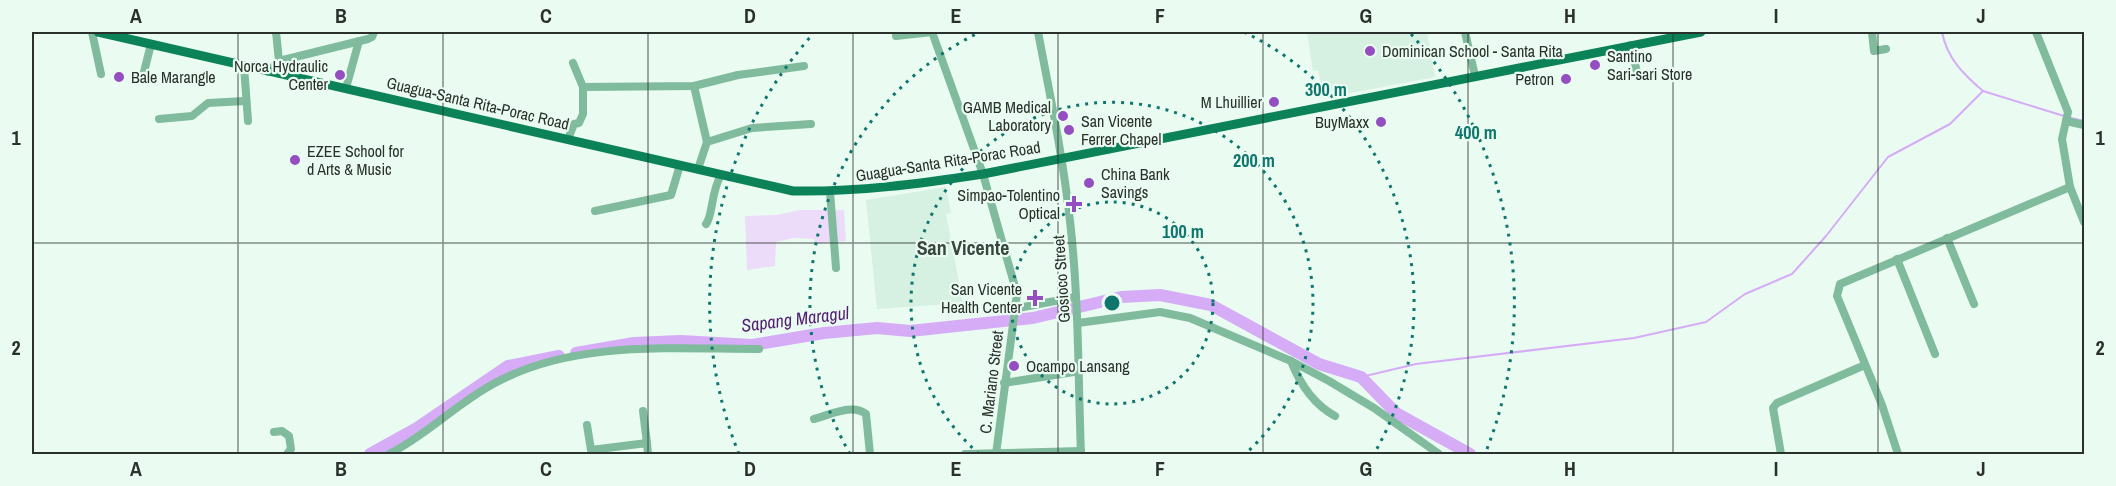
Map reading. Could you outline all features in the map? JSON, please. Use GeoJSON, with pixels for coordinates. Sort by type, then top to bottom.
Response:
{"type":"FeatureCollection","features":[{"type":"Feature","properties":{"kind":"main road","name":"Guagua-Santa Rita-Porac Road"},"geometry":{"type":"LineString","coordinates":[[98,32],[793,191],[830,192],[878,190],[983,174],[1701,32]]}},
{"type":"Feature","properties":{"kind":"street"},"geometry":{"type":"LineString","coordinates":[[92,32],[101,74]]}},
{"type":"Feature","properties":{"kind":"street"},"geometry":{"type":"LineString","coordinates":[[276,32],[279,62]]}},
{"type":"Feature","properties":{"kind":"street"},"geometry":{"type":"LineString","coordinates":[[268,72],[279,62],[372,38],[374,32]]}},
{"type":"Feature","properties":{"kind":"street"},"geometry":{"type":"LineString","coordinates":[[896,36],[932,32]]}},
{"type":"Feature","properties":{"kind":"street","name":"C. Mariano Street"},"geometry":{"type":"LineString","coordinates":[[932,32],[983,174],[1017,294],[1013,310],[996,454]]}},
{"type":"Feature","properties":{"kind":"street","name":"Gosioco Street"},"geometry":{"type":"LineString","coordinates":[[1038,32],[1062,158],[1071,223],[1078,320],[1081,453]]}},
{"type":"Feature","properties":{"kind":"street"},"geometry":{"type":"LineString","coordinates":[[1465,32],[1475,76]]}},
{"type":"Feature","properties":{"kind":"street"},"geometry":{"type":"LineString","coordinates":[[1872,32],[1874,51],[1886,49]]}},
{"type":"Feature","properties":{"kind":"street"},"geometry":{"type":"LineString","coordinates":[[2036,32],[2068,112],[2062,128],[2062,139],[2070,187],[2085,222]]}},
{"type":"Feature","properties":{"kind":"street"},"geometry":{"type":"LineString","coordinates":[[346,88],[359,41]]}},
{"type":"Feature","properties":{"kind":"street"},"geometry":{"type":"LineString","coordinates":[[142,80],[151,44]]}},
{"type":"Feature","properties":{"kind":"street"},"geometry":{"type":"LineString","coordinates":[[1631,45],[1638,77]]}},
{"type":"Feature","properties":{"kind":"street"},"geometry":{"type":"LineString","coordinates":[[568,139],[574,124],[579,123],[584,114],[583,87],[573,63]]}},
{"type":"Feature","properties":{"kind":"street"},"geometry":{"type":"LineString","coordinates":[[244,66],[248,121]]}},
{"type":"Feature","properties":{"kind":"street"},"geometry":{"type":"LineString","coordinates":[[583,87],[694,86],[738,75],[804,66]]}},
{"type":"Feature","properties":{"kind":"street"},"geometry":{"type":"LineString","coordinates":[[694,86],[707,142],[698,169]]}},
{"type":"Feature","properties":{"kind":"street"},"geometry":{"type":"LineString","coordinates":[[159,119],[192,116],[208,103],[245,101]]}},
{"type":"Feature","properties":{"kind":"street"},"geometry":{"type":"LineString","coordinates":[[2066,121],[2085,125]]}},
{"type":"Feature","properties":{"kind":"street"},"geometry":{"type":"LineString","coordinates":[[707,142],[752,128],[811,124]]}},
{"type":"Feature","properties":{"kind":"street"},"geometry":{"type":"LineString","coordinates":[[596,211],[671,195],[680,165]]}},
{"type":"Feature","properties":{"kind":"street"},"geometry":{"type":"LineString","coordinates":[[706,224],[710,220],[712,195],[721,175]]}},
{"type":"Feature","properties":{"kind":"street"},"geometry":{"type":"LineString","coordinates":[[1898,454],[1882,405],[1864,365],[1837,290],[1840,284],[2070,187]]}},
{"type":"Feature","properties":{"kind":"street"},"geometry":{"type":"LineString","coordinates":[[830,192],[836,268]]}},
{"type":"Feature","properties":{"kind":"street"},"geometry":{"type":"LineString","coordinates":[[1947,238],[1974,304]]}},
{"type":"Feature","properties":{"kind":"street"},"geometry":{"type":"LineString","coordinates":[[1897,260],[1935,354]]}},
{"type":"Feature","properties":{"kind":"street"},"geometry":{"type":"LineString","coordinates":[[1013,310],[1076,299]]}},
{"type":"Feature","properties":{"kind":"street"},"geometry":{"type":"LineString","coordinates":[[1078,320],[1160,312],[1190,318],[1291,361],[1374,408],[1439,454]]}},
{"type":"Feature","properties":{"kind":"street"},"geometry":{"type":"LineString","coordinates":[[389,454],[495,383],[543,364],[598,352],[759,349]]}},
{"type":"Feature","properties":{"kind":"street"},"geometry":{"type":"LineString","coordinates":[[1291,361],[1301,382],[1320,408],[1335,416]]}},
{"type":"Feature","properties":{"kind":"street"},"geometry":{"type":"LineString","coordinates":[[1781,454],[1773,408],[1777,403],[1864,365]]}},
{"type":"Feature","properties":{"kind":"street"},"geometry":{"type":"LineString","coordinates":[[1004,383],[1080,371]]}},
{"type":"Feature","properties":{"kind":"street"},"geometry":{"type":"LineString","coordinates":[[814,419],[851,409],[866,414],[870,454]]}},
{"type":"Feature","properties":{"kind":"street"},"geometry":{"type":"LineString","coordinates":[[643,411],[648,454]]}},
{"type":"Feature","properties":{"kind":"street"},"geometry":{"type":"LineString","coordinates":[[587,424],[591,450],[647,442]]}},
{"type":"Feature","properties":{"kind":"street"},"geometry":{"type":"LineString","coordinates":[[274,432],[282,431],[289,436],[291,448],[287,454]]}},
{"type":"Feature","properties":{"kind":"street"},"geometry":{"type":"LineString","coordinates":[[965,454],[1081,453]]}},
{"type":"Feature","properties":{"kind":"shaded area","name":"Dominican School - Santa Rita"},"geometry":{"type":"Polygon","coordinates":[[[1307,32],[1427,32],[1435,77],[1324,98],[1318,70],[1313,71],[1307,32]]]}},
{"type":"Feature","properties":{"kind":"shaded area"},"geometry":{"type":"Polygon","coordinates":[[[946,187],[951,213],[946,214],[963,303],[877,309],[866,200],[946,187]]]}},
{"type":"Feature","properties":{"kind":"shaded area"},"geometry":{"type":"Polygon","coordinates":[[[800,210],[844,210],[846,241],[815,244],[814,239],[794,238],[776,242],[775,266],[747,270],[745,216],[777,215],[800,210]]]}},
{"type":"Feature","properties":{"kind":"waterway"},"geometry":{"type":"LineString","coordinates":[[1942,32],[1952,58],[1983,91]]}},
{"type":"Feature","properties":{"kind":"waterway"},"geometry":{"type":"LineString","coordinates":[[1361,377],[1416,364],[1634,338],[1706,322],[1745,294],[1792,274],[1826,236],[1888,157],[1950,124],[1983,91],[2064,116]]}},
{"type":"Feature","properties":{"kind":"waterway"},"geometry":{"type":"LineString","coordinates":[[2071,118],[2084,121]]}},
{"type":"Feature","properties":{"kind":"waterway","name":"Sapang Maragul"},"geometry":{"type":"LineString","coordinates":[[576,353],[634,343],[681,341],[752,345],[824,333],[877,328],[910,331],[1033,318],[1121,297],[1160,295],[1211,305],[1319,364],[1361,377],[1396,413],[1470,454]]}},
{"type":"Feature","properties":{"kind":"waterway","name":"Sapang Maragul"},"geometry":{"type":"LineString","coordinates":[[370,454],[417,428],[508,366],[559,356]]}},
{"type":"Feature","properties":{"kind":"place","name":"Dominican School - Santa Rita"},"geometry":{"type":"Point","coordinates":[1370,51]}},
{"type":"Feature","properties":{"kind":"place","name":"Santino Sari-sari Store"},"geometry":{"type":"Point","coordinates":[1595,65]}},
{"type":"Feature","properties":{"kind":"place","name":"Norca Hydraulic Center"},"geometry":{"type":"Point","coordinates":[340,75]}},
{"type":"Feature","properties":{"kind":"place","name":"Bale Marangle"},"geometry":{"type":"Point","coordinates":[119,77]}},
{"type":"Feature","properties":{"kind":"place","name":"Petron"},"geometry":{"type":"Point","coordinates":[1566,79]}},
{"type":"Feature","properties":{"kind":"place","name":"M Lhuillier"},"geometry":{"type":"Point","coordinates":[1274,102]}},
{"type":"Feature","properties":{"kind":"place","name":"GAMB Medical Laboratory"},"geometry":{"type":"Point","coordinates":[1063,116]}},
{"type":"Feature","properties":{"kind":"place","name":"BuyMaxx"},"geometry":{"type":"Point","coordinates":[1381,122]}},
{"type":"Feature","properties":{"kind":"place","name":"San Vicente Ferrer Chapel"},"geometry":{"type":"Point","coordinates":[1069,130]}},
{"type":"Feature","properties":{"kind":"place","name":"EZEE School for d Arts & Music"},"geometry":{"type":"Point","coordinates":[295,160]}},
{"type":"Feature","properties":{"kind":"place","name":"China Bank Savings"},"geometry":{"type":"Point","coordinates":[1089,183]}},
{"type":"Feature","properties":{"kind":"place","name":"Simpao-Tolentino Optical"},"geometry":{"type":"Point","coordinates":[1074,204]}},
{"type":"Feature","properties":{"kind":"place","name":"San Vicente Health Center"},"geometry":{"type":"Point","coordinates":[1035,298]}},
{"type":"Feature","properties":{"kind":"place","name":"Ocampo Lansang"},"geometry":{"type":"Point","coordinates":[1014,366]}},
{"type":"Feature","properties":{"kind":"district","name":"San Vicente"},"geometry":{"type":"Point","coordinates":[963,247]}}]}
